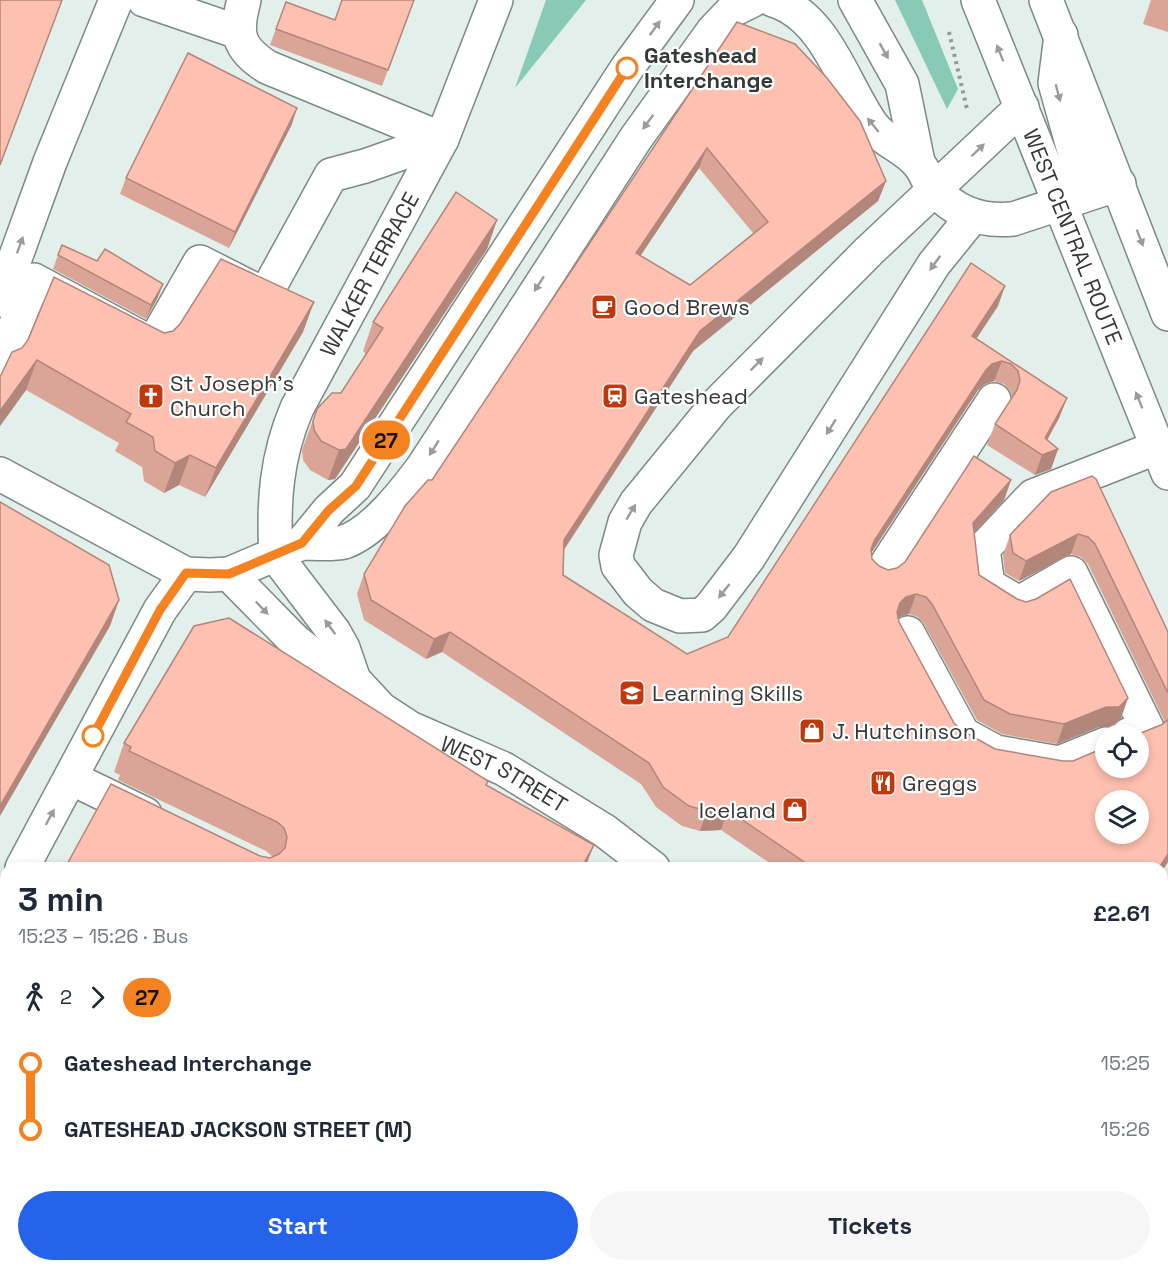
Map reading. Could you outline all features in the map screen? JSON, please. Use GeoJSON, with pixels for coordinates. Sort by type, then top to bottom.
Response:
{"type":"FeatureCollection","features":[{"type":"Feature","properties":{"kind":"main road"},"geometry":{"type":"LineString","coordinates":[[0,300],[50,162],[116,0]]}},
{"type":"Feature","properties":{"kind":"main road"},"geometry":{"type":"LineString","coordinates":[[144,0],[238,32]]}},
{"type":"Feature","properties":{"kind":"main road"},"geometry":{"type":"LineString","coordinates":[[244,0],[238,32],[240,41],[252,57],[267,67],[442,140]]}},
{"type":"Feature","properties":{"kind":"main road","name":"WALKER TERRACE"},"geometry":{"type":"LineString","coordinates":[[289,549],[274,506],[278,464],[286,433],[297,408],[442,140],[496,0]]}},
{"type":"Feature","properties":{"kind":"main road"},"geometry":{"type":"LineString","coordinates":[[289,549],[356,486],[627,68],[677,0]]}},
{"type":"Feature","properties":{"kind":"main road"},"geometry":{"type":"LineString","coordinates":[[0,474],[186,573],[229,574],[289,549],[344,542],[380,517],[423,467],[636,138],[713,31],[733,10],[753,0]]}},
{"type":"Feature","properties":{"kind":"main road"},"geometry":{"type":"LineString","coordinates":[[773,0],[789,5],[803,15],[833,56],[873,128],[918,162]]}},
{"type":"Feature","properties":{"kind":"main road"},"geometry":{"type":"LineString","coordinates":[[855,0],[902,84],[918,162],[936,191],[972,217],[996,221],[1013,219],[1119,184]]}},
{"type":"Feature","properties":{"kind":"main road","name":"WEST CENTRAL ROUTE"},"geometry":{"type":"LineString","coordinates":[[978,0],[1062,203],[1163,460]]}},
{"type":"Feature","properties":{"kind":"main road"},"geometry":{"type":"LineString","coordinates":[[1056,15],[1168,314]]}},
{"type":"Feature","properties":{"kind":"main road"},"geometry":{"type":"LineString","coordinates":[[1056,15],[1055,83],[1080,172],[1078,184],[1062,203]]}},
{"type":"Feature","properties":{"kind":"main road"},"geometry":{"type":"LineString","coordinates":[[972,217],[934,264],[749,557],[711,607],[702,615],[687,617],[653,605],[626,580],[618,566],[616,555],[625,522],[636,503],[716,405],[869,251],[936,191],[1022,107]]}},
{"type":"Feature","properties":{"kind":"main road"},"geometry":{"type":"LineString","coordinates":[[0,363],[34,280],[153,344],[200,262],[265,295],[331,175],[442,140]]}},
{"type":"Feature","properties":{"kind":"main road"},"geometry":{"type":"LineString","coordinates":[[882,570],[994,400]]}},
{"type":"Feature","properties":{"kind":"main road"},"geometry":{"type":"LineString","coordinates":[[961,450],[1033,496]]}},
{"type":"Feature","properties":{"kind":"main road"},"geometry":{"type":"LineString","coordinates":[[1145,724],[1071,573],[1019,603],[988,585],[982,549],[1033,496],[1163,460]]}},
{"type":"Feature","properties":{"kind":"main road","name":"WEST STREET"},"geometry":{"type":"LineString","coordinates":[[289,549],[334,632],[354,680]]}},
{"type":"Feature","properties":{"kind":"main road"},"geometry":{"type":"LineString","coordinates":[[25,862],[160,610],[186,573]]}},
{"type":"Feature","properties":{"kind":"main road","name":"WEST STREET"},"geometry":{"type":"LineString","coordinates":[[229,574],[295,641],[323,663],[354,680],[381,709],[410,728],[504,769],[605,831],[643,862]]}},
{"type":"Feature","properties":{"kind":"main road"},"geometry":{"type":"LineString","coordinates":[[908,633],[963,734],[996,752],[1059,763],[1095,748]]}},
{"type":"Feature","properties":{"kind":"main road"},"geometry":{"type":"LineString","coordinates":[[71,778],[174,828]]}},
{"type":"Feature","properties":{"kind":"green space"},"geometry":{"type":"Polygon","coordinates":[[[546,0],[586,0],[515,88],[546,0]]]}},
{"type":"Feature","properties":{"kind":"green space"},"geometry":{"type":"Polygon","coordinates":[[[895,0],[922,0],[958,89],[947,109],[895,0]]]}},
{"type":"Feature","properties":{"kind":"building"},"geometry":{"type":"Polygon","coordinates":[[[0,0],[62,0],[0,165],[0,0]]]}},
{"type":"Feature","properties":{"kind":"building"},"geometry":{"type":"Polygon","coordinates":[[[342,0],[414,0],[388,70],[276,29],[286,2],[335,20],[342,0]]]}},
{"type":"Feature","properties":{"kind":"building"},"geometry":{"type":"Polygon","coordinates":[[[737,22],[795,44],[827,78],[860,121],[886,181],[700,331],[564,540],[563,575],[687,654],[728,637],[971,263],[1005,286],[972,336],[1067,398],[1045,438],[1058,449],[1042,455],[995,424],[1017,390],[1020,380],[1018,371],[1011,364],[1002,361],[992,364],[874,541],[871,549],[872,559],[879,566],[888,570],[897,568],[905,562],[974,456],[1011,480],[973,523],[979,575],[1017,599],[1026,602],[1036,599],[1070,579],[1128,698],[1119,707],[1106,707],[1064,724],[1010,714],[984,700],[926,597],[916,594],[906,597],[900,603],[897,612],[899,622],[954,723],[961,730],[995,749],[1063,761],[1073,761],[1095,752],[1095,778],[1149,778],[1149,730],[1168,720],[1168,854],[1163,862],[804,862],[728,810],[707,811],[689,806],[663,787],[649,763],[450,632],[434,639],[371,600],[364,574],[405,506],[428,480],[432,480],[737,22]],[[707,148],[636,253],[690,285],[768,222],[707,148]]]}},
{"type":"Feature","properties":{"kind":"building"},"geometry":{"type":"Polygon","coordinates":[[[188,53],[297,108],[235,232],[126,178],[188,53]]]}},
{"type":"Feature","properties":{"kind":"building"},"geometry":{"type":"Polygon","coordinates":[[[456,192],[497,220],[346,449],[339,450],[321,441],[314,430],[313,421],[317,409],[332,393],[341,393],[383,328],[373,322],[456,192]]]}},
{"type":"Feature","properties":{"kind":"building"},"geometry":{"type":"Polygon","coordinates":[[[62,245],[97,261],[105,249],[163,284],[151,305],[58,255],[62,245]]]}},
{"type":"Feature","properties":{"kind":"building","name":"St Joseph's Church"},"geometry":{"type":"Polygon","coordinates":[[[221,259],[314,302],[216,468],[190,455],[175,463],[155,451],[153,437],[126,422],[131,414],[37,360],[0,411],[0,377],[12,352],[22,348],[28,340],[54,277],[164,333],[173,331],[180,324],[221,259]]]}},
{"type":"Feature","properties":{"kind":"building"},"geometry":{"type":"Polygon","coordinates":[[[1092,476],[1096,479],[1168,632],[1168,693],[1095,544],[1088,537],[1078,534],[1026,561],[1013,553],[1010,535],[1051,492],[1092,476]]]}},
{"type":"Feature","properties":{"kind":"building"},"geometry":{"type":"Polygon","coordinates":[[[0,502],[109,565],[119,600],[0,806],[0,502]]]}},
{"type":"Feature","properties":{"kind":"building"},"geometry":{"type":"Polygon","coordinates":[[[229,618],[488,781],[486,785],[594,845],[585,861],[587,862],[68,862],[111,784],[260,856],[270,858],[285,848],[287,837],[284,828],[277,822],[129,751],[131,747],[124,743],[194,626],[229,618]]]}},
{"type":"Feature","properties":{"kind":"bus line","name":"27"},"geometry":{"type":"LineString","coordinates":[[93,736],[160,610],[186,573],[229,574],[276,556],[302,543],[329,510],[356,486],[627,68]]}},
{"type":"Feature","properties":{"kind":"place","name":"Gateshead Interchange"},"geometry":{"type":"Point","coordinates":[627,68]}},
{"type":"Feature","properties":{"kind":"place","name":"Good Brews"},"geometry":{"type":"Point","coordinates":[604,307]}},
{"type":"Feature","properties":{"kind":"place","name":"St Joseph's Church"},"geometry":{"type":"Point","coordinates":[151,396]}},
{"type":"Feature","properties":{"kind":"place","name":"Gateshead"},"geometry":{"type":"Point","coordinates":[615,396]}},
{"type":"Feature","properties":{"kind":"place","name":"Learning Skills"},"geometry":{"type":"Point","coordinates":[632,693]}},
{"type":"Feature","properties":{"kind":"place","name":"J. Hutchinson"},"geometry":{"type":"Point","coordinates":[812,731]}},
{"type":"Feature","properties":{"kind":"place","name":"Greggs"},"geometry":{"type":"Point","coordinates":[883,783]}},
{"type":"Feature","properties":{"kind":"place","name":"Iceland"},"geometry":{"type":"Point","coordinates":[795,810]}}]}
